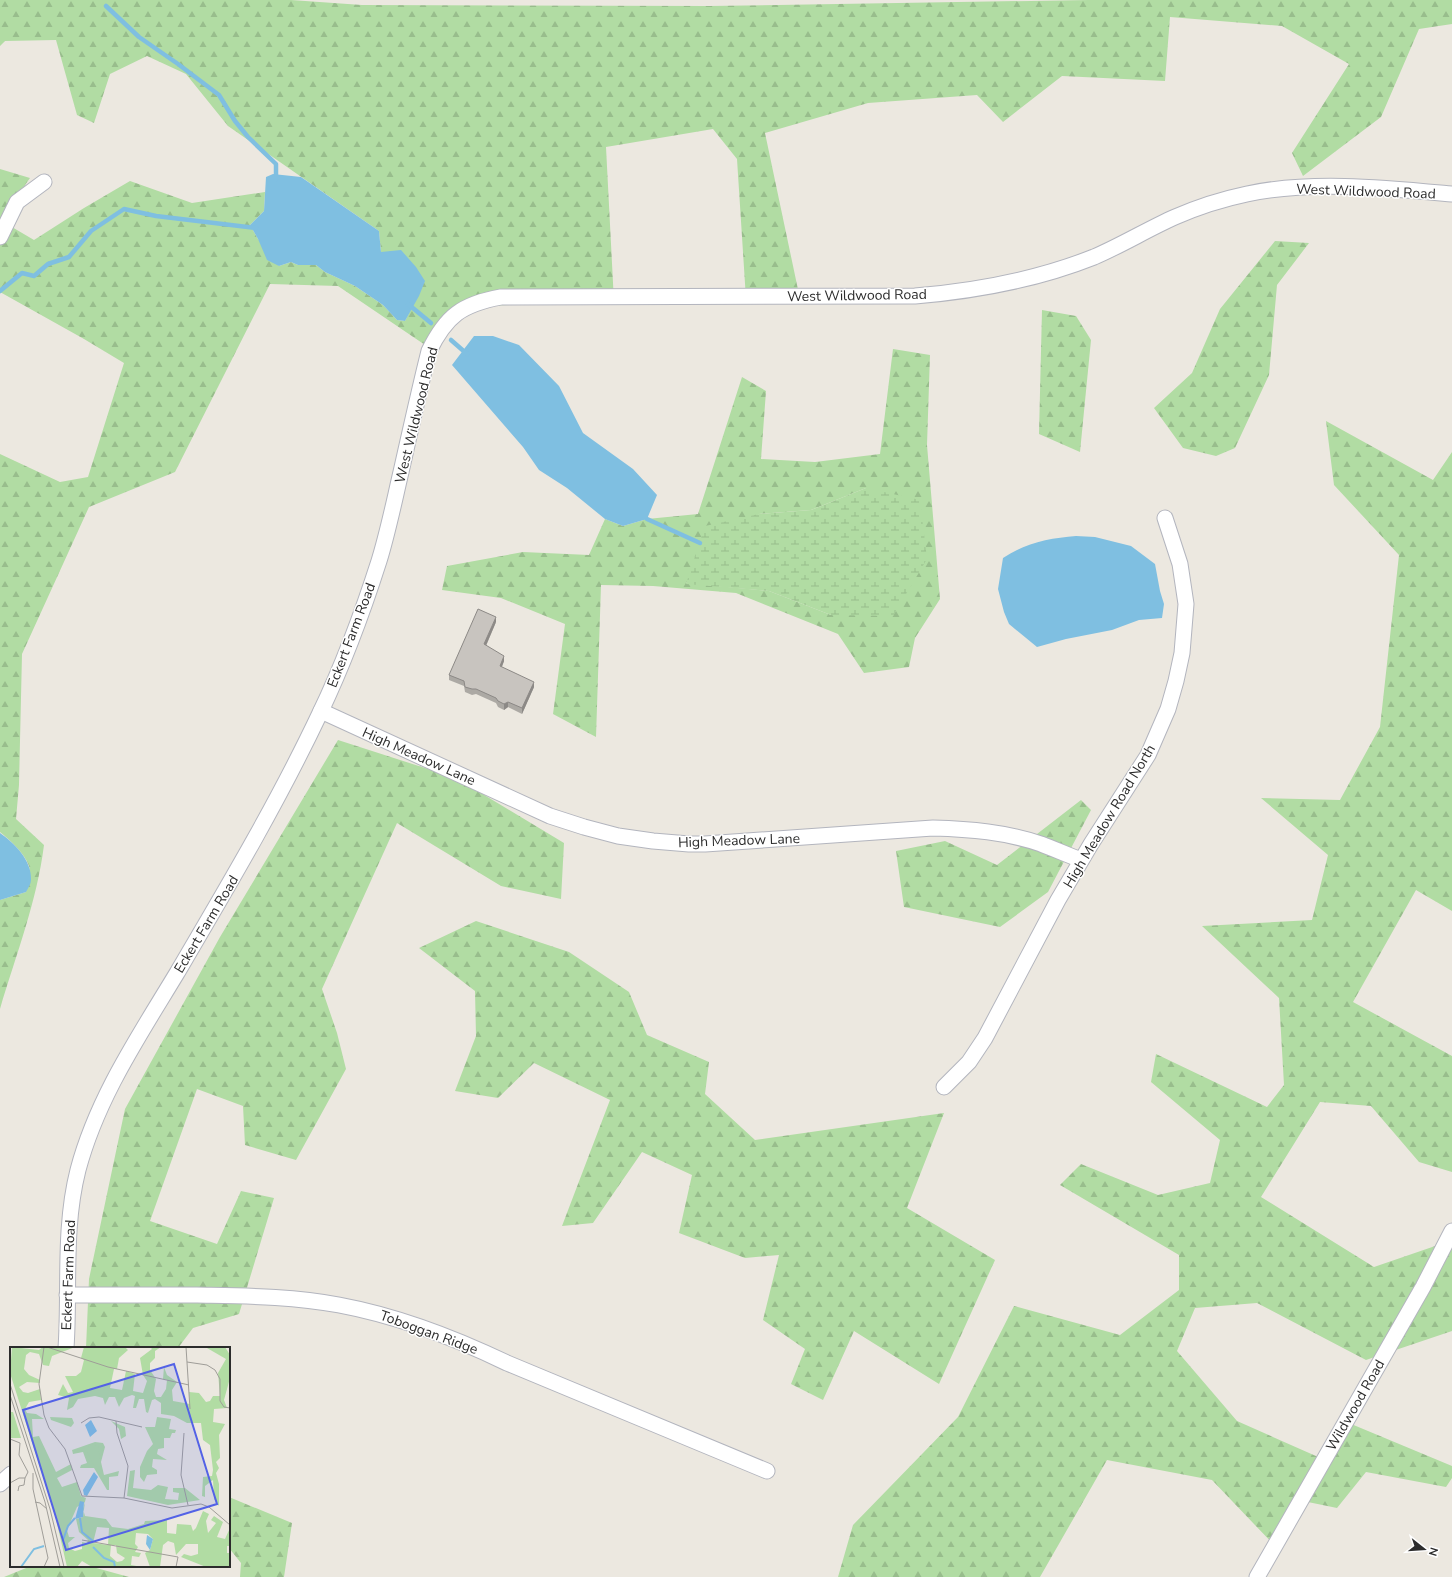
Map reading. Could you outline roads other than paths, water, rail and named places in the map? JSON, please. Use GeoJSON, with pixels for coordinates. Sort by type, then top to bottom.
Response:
{"type":"FeatureCollection","features":[{"type":"Feature","properties":{"kind":"street"},"geometry":{"type":"LineString","coordinates":[[0,237],[17,202],[44,182]]}},
{"type":"Feature","properties":{"kind":"street","name":"West Wildwood Road"},"geometry":{"type":"LineString","coordinates":[[392,509],[429,351],[438,333],[450,319],[464,308],[481,301],[501,297],[908,296],[960,292],[1006,284],[1050,272],[1094,257],[1176,217],[1211,203],[1248,194],[1285,188],[1317,186],[1423,191],[1452,194]]}},
{"type":"Feature","properties":{"kind":"street","name":"Eckert Farm Road"},"geometry":{"type":"LineString","coordinates":[[66,1347],[67,1243],[70,1210],[78,1172],[89,1134],[120,1068],[238,869],[282,788],[321,711],[359,619],[379,560],[392,509]]}},
{"type":"Feature","properties":{"kind":"street","name":"High Meadow Road North"},"geometry":{"type":"LineString","coordinates":[[944,1087],[969,1062],[986,1038],[1058,900],[1081,860],[1148,755],[1168,709],[1182,653],[1186,619],[1186,591],[1180,564],[1165,518]]}},
{"type":"Feature","properties":{"kind":"street","name":"High Meadow Lane"},"geometry":{"type":"LineString","coordinates":[[321,711],[550,816],[618,836],[653,841],[700,844],[933,828],[968,829],[1001,834],[1040,844],[1081,860]]}},
{"type":"Feature","properties":{"kind":"street","name":"Wildwood Road"},"geometry":{"type":"LineString","coordinates":[[1257,1577],[1452,1231]]}},
{"type":"Feature","properties":{"kind":"street","name":"Toboggan Ridge"},"geometry":{"type":"LineString","coordinates":[[67,1295],[258,1296],[338,1304],[378,1313],[426,1328],[473,1346],[507,1363],[767,1471]]}},
{"type":"Feature","properties":{"kind":"street"},"geometry":{"type":"LineString","coordinates":[[0,1484],[10,1475]]}},
{"type":"Feature","properties":{"kind":"water"},"geometry":{"type":"Polygon","coordinates":[[[273,174],[301,177],[379,231],[381,252],[401,250],[416,267],[425,281],[419,296],[405,321],[397,320],[383,305],[355,286],[325,272],[316,265],[298,265],[291,262],[279,266],[267,260],[250,225],[264,211],[266,177],[273,174]]]}},
{"type":"Feature","properties":{"kind":"water"},"geometry":{"type":"Polygon","coordinates":[[[474,336],[493,336],[519,345],[559,386],[583,433],[633,469],[657,495],[647,519],[623,526],[605,519],[567,488],[539,470],[523,447],[452,365],[474,336]]]}},
{"type":"Feature","properties":{"kind":"water"},"geometry":{"type":"Polygon","coordinates":[[[1076,536],[1095,537],[1131,546],[1155,564],[1164,604],[1162,618],[1139,620],[1112,630],[1066,639],[1037,647],[1009,624],[998,589],[1003,558],[1011,553],[1038,542],[1076,536]]]}},
{"type":"Feature","properties":{"kind":"water"},"geometry":{"type":"Polygon","coordinates":[[[0,833],[16,847],[25,859],[31,873],[31,880],[26,892],[0,900],[0,833]]]}},
{"type":"Feature","properties":{"kind":"waterway"},"geometry":{"type":"LineString","coordinates":[[106,6],[139,37],[219,95],[235,121],[248,137],[276,164],[276,179]]}},
{"type":"Feature","properties":{"kind":"waterway"},"geometry":{"type":"LineString","coordinates":[[0,291],[22,273],[34,276],[48,264],[69,257],[91,231],[124,209],[156,216],[256,228]]}},
{"type":"Feature","properties":{"kind":"waterway"},"geometry":{"type":"LineString","coordinates":[[408,304],[431,323]]}},
{"type":"Feature","properties":{"kind":"waterway"},"geometry":{"type":"LineString","coordinates":[[451,340],[467,354]]}},
{"type":"Feature","properties":{"kind":"waterway"},"geometry":{"type":"LineString","coordinates":[[644,516],[647,519],[700,543]]}}]}
